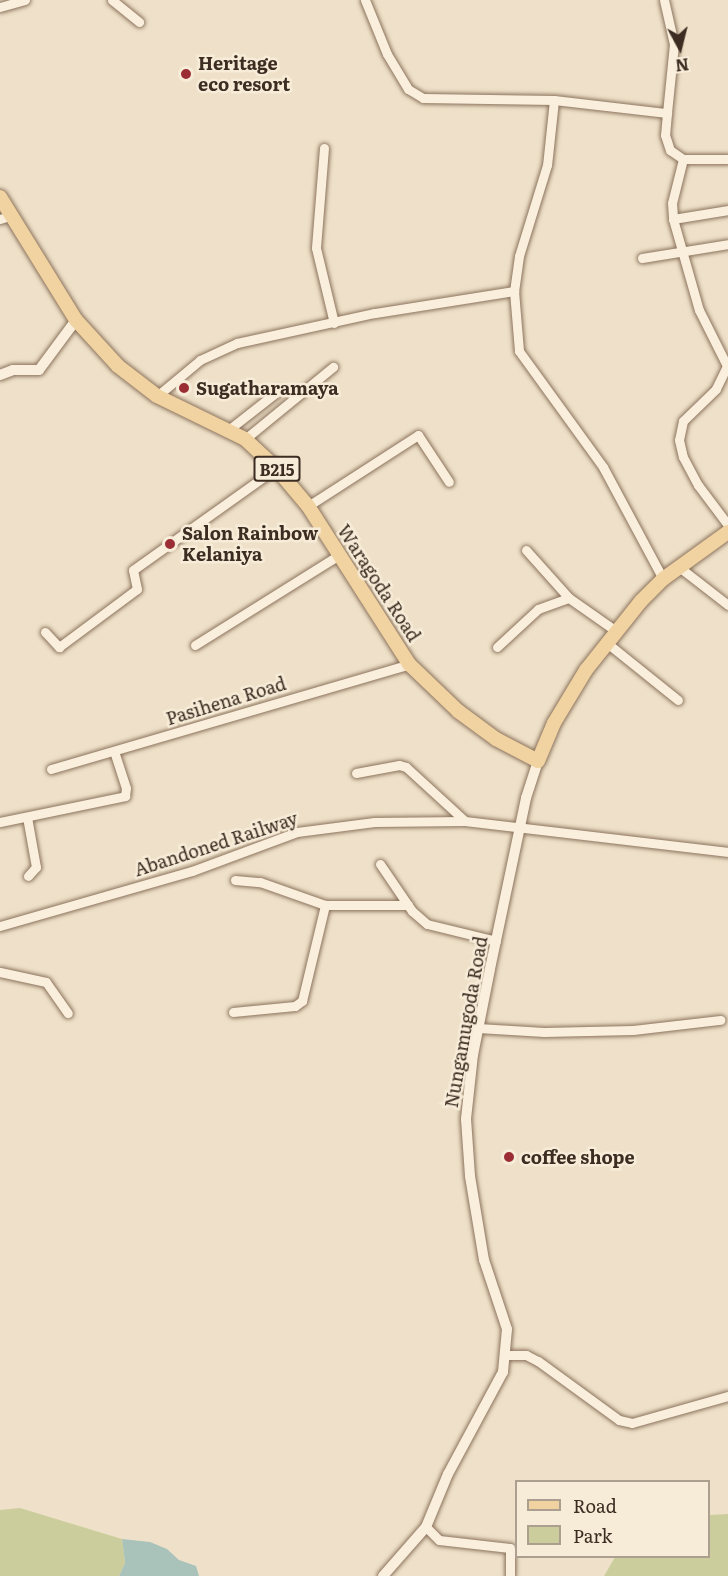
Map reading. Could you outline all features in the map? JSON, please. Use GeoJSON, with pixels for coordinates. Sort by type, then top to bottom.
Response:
{"type":"FeatureCollection","features":[{"type":"Feature","properties":{"kind":"main road","name":"Waragoda Road"},"geometry":{"type":"LineString","coordinates":[[0,197],[6,217],[76,320],[118,366],[157,396],[246,439],[276,468],[308,506],[409,664],[458,711],[496,739],[538,761]]}},
{"type":"Feature","properties":{"kind":"main road"},"geometry":{"type":"LineString","coordinates":[[538,761],[554,723],[616,631],[663,579],[728,532]]}},
{"type":"Feature","properties":{"kind":"street"},"geometry":{"type":"LineString","coordinates":[[0,7],[25,0]]}},
{"type":"Feature","properties":{"kind":"street"},"geometry":{"type":"LineString","coordinates":[[112,0],[139,22]]}},
{"type":"Feature","properties":{"kind":"street"},"geometry":{"type":"LineString","coordinates":[[365,0],[402,80],[408,89],[423,98],[554,100],[667,113]]}},
{"type":"Feature","properties":{"kind":"street"},"geometry":{"type":"LineString","coordinates":[[664,0],[674,44],[665,135],[670,150],[683,159],[728,159]]}},
{"type":"Feature","properties":{"kind":"street"},"geometry":{"type":"LineString","coordinates":[[554,100],[547,165],[519,256],[514,291],[519,351],[603,466],[663,579]]}},
{"type":"Feature","properties":{"kind":"street"},"geometry":{"type":"LineString","coordinates":[[324,148],[316,248],[318,268],[334,323]]}},
{"type":"Feature","properties":{"kind":"street"},"geometry":{"type":"LineString","coordinates":[[683,159],[672,203],[674,219],[699,310],[727,366],[716,389],[683,421],[679,440],[683,457],[698,485],[728,525]]}},
{"type":"Feature","properties":{"kind":"street"},"geometry":{"type":"LineString","coordinates":[[674,219],[728,210]]}},
{"type":"Feature","properties":{"kind":"street"},"geometry":{"type":"LineString","coordinates":[[642,258],[728,244]]}},
{"type":"Feature","properties":{"kind":"street"},"geometry":{"type":"LineString","coordinates":[[157,396],[200,360],[237,343],[514,291]]}},
{"type":"Feature","properties":{"kind":"street"},"geometry":{"type":"LineString","coordinates":[[0,375],[14,370],[39,370],[76,320]]}},
{"type":"Feature","properties":{"kind":"street"},"geometry":{"type":"LineString","coordinates":[[246,439],[333,367]]}},
{"type":"Feature","properties":{"kind":"street"},"geometry":{"type":"LineString","coordinates":[[227,431],[278,391]]}},
{"type":"Feature","properties":{"kind":"street"},"geometry":{"type":"LineString","coordinates":[[308,506],[418,435],[449,482]]}},
{"type":"Feature","properties":{"kind":"street"},"geometry":{"type":"LineString","coordinates":[[45,632],[59,647],[137,590],[133,570],[276,468]]}},
{"type":"Feature","properties":{"kind":"street"},"geometry":{"type":"LineString","coordinates":[[526,550],[568,598],[616,631]]}},
{"type":"Feature","properties":{"kind":"street"},"geometry":{"type":"LineString","coordinates":[[195,645],[339,555]]}},
{"type":"Feature","properties":{"kind":"street"},"geometry":{"type":"LineString","coordinates":[[679,567],[728,605]]}},
{"type":"Feature","properties":{"kind":"street"},"geometry":{"type":"LineString","coordinates":[[497,647],[538,609],[568,598]]}},
{"type":"Feature","properties":{"kind":"street"},"geometry":{"type":"LineString","coordinates":[[607,643],[678,700]]}},
{"type":"Feature","properties":{"kind":"street","name":"Pasihena Road"},"geometry":{"type":"LineString","coordinates":[[51,769],[409,664]]}},
{"type":"Feature","properties":{"kind":"street"},"geometry":{"type":"LineString","coordinates":[[0,822],[125,796],[126,788],[114,752]]}},
{"type":"Feature","properties":{"kind":"street","name":"Nungamugoda Road"},"geometry":{"type":"LineString","coordinates":[[383,1576],[426,1527],[448,1474],[494,1395],[505,1355],[507,1329],[484,1260],[470,1176],[466,1119],[478,1028],[519,829],[538,761]]}},
{"type":"Feature","properties":{"kind":"street"},"geometry":{"type":"LineString","coordinates":[[356,773],[399,765],[406,767],[465,821]]}},
{"type":"Feature","properties":{"kind":"street"},"geometry":{"type":"LineString","coordinates":[[27,818],[36,867],[28,876]]}},
{"type":"Feature","properties":{"kind":"street","name":"Abandoned Railway"},"geometry":{"type":"LineString","coordinates":[[0,926],[192,871],[297,832],[374,822],[465,821],[728,852]]}},
{"type":"Feature","properties":{"kind":"street"},"geometry":{"type":"LineString","coordinates":[[380,864],[408,905],[427,924],[496,941]]}},
{"type":"Feature","properties":{"kind":"street"},"geometry":{"type":"LineString","coordinates":[[235,880],[260,882],[325,905],[408,905]]}},
{"type":"Feature","properties":{"kind":"street"},"geometry":{"type":"LineString","coordinates":[[234,1012],[295,1006],[302,1001],[325,905]]}},
{"type":"Feature","properties":{"kind":"street"},"geometry":{"type":"LineString","coordinates":[[0,972],[46,982],[68,1013]]}},
{"type":"Feature","properties":{"kind":"street"},"geometry":{"type":"LineString","coordinates":[[478,1028],[544,1032],[633,1030],[720,1020]]}},
{"type":"Feature","properties":{"kind":"street"},"geometry":{"type":"LineString","coordinates":[[505,1355],[526,1355],[538,1360],[619,1420],[632,1423],[728,1396]]}},
{"type":"Feature","properties":{"kind":"street"},"geometry":{"type":"LineString","coordinates":[[426,1527],[439,1540],[510,1548],[510,1576]]}},
{"type":"Feature","properties":{"kind":"green space"},"geometry":{"type":"Polygon","coordinates":[[[20,1508],[122,1539],[125,1563],[119,1576],[0,1576],[0,1510],[20,1508]]]}},
{"type":"Feature","properties":{"kind":"green space"},"geometry":{"type":"Polygon","coordinates":[[[728,1514],[728,1576],[604,1576],[614,1558],[710,1558],[710,1515],[728,1514]]]}},
{"type":"Feature","properties":{"kind":"water"},"geometry":{"type":"Polygon","coordinates":[[[122,1539],[150,1542],[167,1549],[179,1560],[196,1566],[199,1576],[119,1576],[125,1563],[122,1539]]]}},
{"type":"Feature","properties":{"kind":"place","name":"Heritage eco resort"},"geometry":{"type":"Point","coordinates":[186,74]}},
{"type":"Feature","properties":{"kind":"place","name":"Sugatharamaya"},"geometry":{"type":"Point","coordinates":[184,388]}},
{"type":"Feature","properties":{"kind":"place","name":"Salon Rainbow Kelaniya"},"geometry":{"type":"Point","coordinates":[170,544]}},
{"type":"Feature","properties":{"kind":"place","name":"coffee shope"},"geometry":{"type":"Point","coordinates":[509,1157]}}]}
